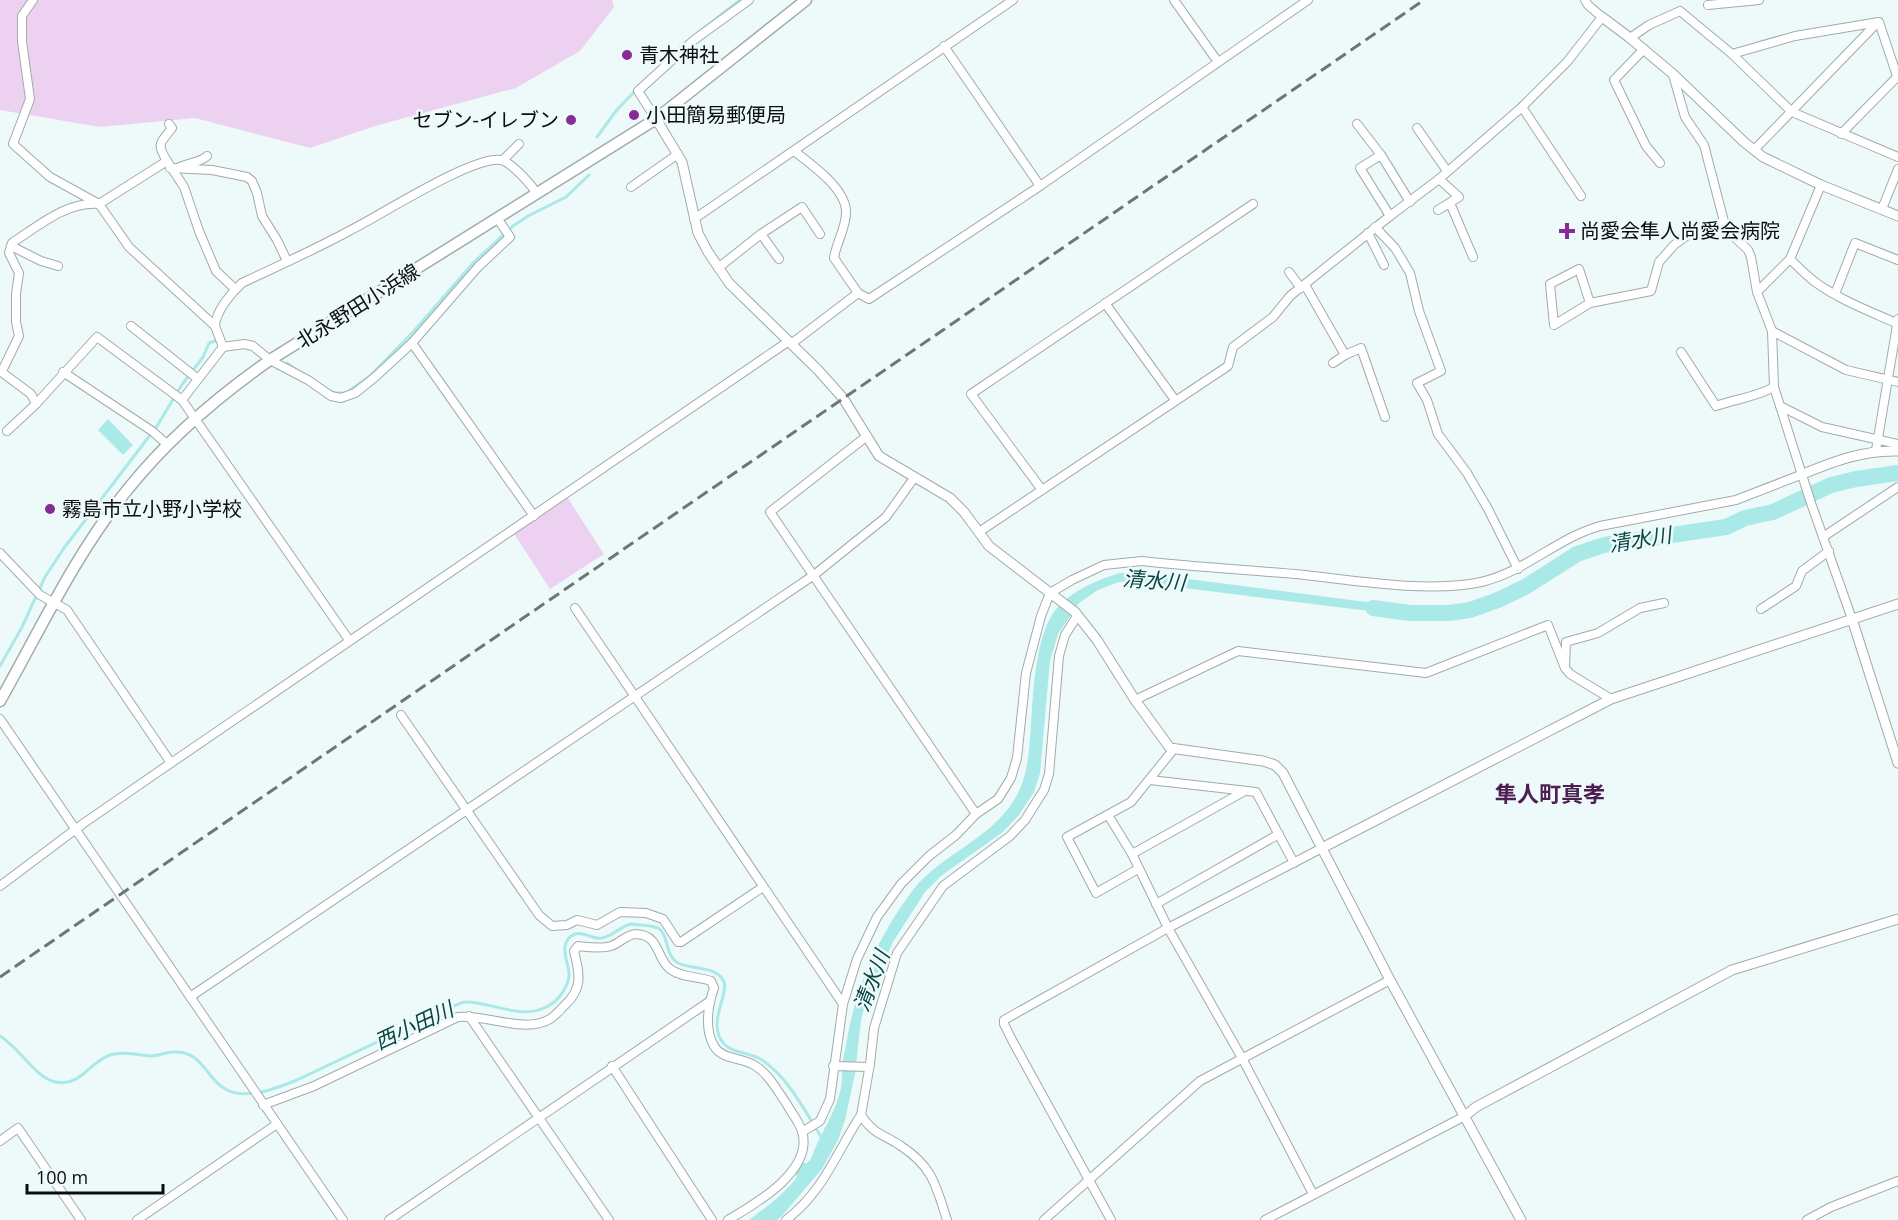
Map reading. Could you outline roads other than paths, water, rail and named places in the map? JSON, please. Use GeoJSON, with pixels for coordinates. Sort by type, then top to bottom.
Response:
{"type":"FeatureCollection","features":[{"type":"Feature","properties":{"kind":"main road","name":"北永野田小浜線"},"geometry":{"type":"LineString","coordinates":[[0,701],[83,554],[126,491],[195,418],[270,360],[500,223],[537,194],[656,119],[806,0]]}},
{"type":"Feature","properties":{"kind":"street"},"geometry":{"type":"LineString","coordinates":[[33,0],[22,16],[22,41],[30,99],[13,144],[50,177],[99,204],[129,247],[215,328],[222,344]]}},
{"type":"Feature","properties":{"kind":"street"},"geometry":{"type":"LineString","coordinates":[[749,0],[738,4],[694,40],[638,91],[678,154],[686,178],[694,219],[703,244],[718,268],[729,283],[843,398],[879,456],[950,498],[1000,555],[1076,614],[1135,700],[1173,750],[1263,760],[1275,765],[1283,773],[1390,980],[1521,1220]]}},
{"type":"Feature","properties":{"kind":"street"},"geometry":{"type":"LineString","coordinates":[[694,219],[1012,0]]}},
{"type":"Feature","properties":{"kind":"street"},"geometry":{"type":"LineString","coordinates":[[1174,0],[1218,62]]}},
{"type":"Feature","properties":{"kind":"street"},"geometry":{"type":"LineString","coordinates":[[794,152],[819,171],[843,199],[846,213],[834,258],[858,293],[869,299],[1040,186],[1308,0]]}},
{"type":"Feature","properties":{"kind":"street"},"geometry":{"type":"LineString","coordinates":[[1585,0],[1602,17],[1673,74],[1754,150],[1772,162],[1821,185],[1898,216]]}},
{"type":"Feature","properties":{"kind":"street"},"geometry":{"type":"LineString","coordinates":[[1708,5],[1758,0]]}},
{"type":"Feature","properties":{"kind":"street"},"geometry":{"type":"LineString","coordinates":[[1630,38],[1649,25],[1680,11],[1732,54],[1792,112],[1898,157]]}},
{"type":"Feature","properties":{"kind":"street"},"geometry":{"type":"LineString","coordinates":[[979,532],[1228,366],[1233,347],[1273,317],[1290,296],[1439,179],[1522,107],[1567,62],[1602,17]]}},
{"type":"Feature","properties":{"kind":"street"},"geometry":{"type":"LineString","coordinates":[[1732,54],[1795,36],[1879,22]]}},
{"type":"Feature","properties":{"kind":"street"},"geometry":{"type":"LineString","coordinates":[[1842,134],[1898,78],[1879,22]]}},
{"type":"Feature","properties":{"kind":"street"},"geometry":{"type":"LineString","coordinates":[[1754,150],[1879,22]]}},
{"type":"Feature","properties":{"kind":"street"},"geometry":{"type":"LineString","coordinates":[[944,46],[1040,186]]}},
{"type":"Feature","properties":{"kind":"street"},"geometry":{"type":"LineString","coordinates":[[1644,49],[1614,80],[1646,146],[1660,164]]}},
{"type":"Feature","properties":{"kind":"street"},"geometry":{"type":"LineString","coordinates":[[1673,74],[1685,117],[1704,145],[1726,229],[1750,254],[1757,292],[1772,331],[1774,387],[1898,763]]}},
{"type":"Feature","properties":{"kind":"street"},"geometry":{"type":"LineString","coordinates":[[1522,107],[1581,196]]}},
{"type":"Feature","properties":{"kind":"street"},"geometry":{"type":"LineString","coordinates":[[169,124],[172,128],[160,142],[159,148],[184,187],[216,271],[235,289]]}},
{"type":"Feature","properties":{"kind":"street"},"geometry":{"type":"LineString","coordinates":[[1357,124],[1381,155],[1410,202]]}},
{"type":"Feature","properties":{"kind":"street"},"geometry":{"type":"LineString","coordinates":[[1417,128],[1447,171]]}},
{"type":"Feature","properties":{"kind":"street"},"geometry":{"type":"LineString","coordinates":[[503,160],[519,144]]}},
{"type":"Feature","properties":{"kind":"street"},"geometry":{"type":"LineString","coordinates":[[631,187],[678,154]]}},
{"type":"Feature","properties":{"kind":"street"},"geometry":{"type":"LineString","coordinates":[[1381,155],[1360,168],[1390,216]]}},
{"type":"Feature","properties":{"kind":"street"},"geometry":{"type":"LineString","coordinates":[[36,404],[31,394],[1,371],[20,336],[16,322],[19,273],[9,253],[12,243],[65,209],[91,203],[99,204],[171,166],[200,160],[207,156]]}},
{"type":"Feature","properties":{"kind":"street"},"geometry":{"type":"LineString","coordinates":[[215,328],[215,321],[235,289],[242,283],[335,239],[390,207],[488,160],[503,160],[529,182],[537,194]]}},
{"type":"Feature","properties":{"kind":"street"},"geometry":{"type":"LineString","coordinates":[[171,166],[212,170],[247,177],[257,193],[262,216],[287,261]]}},
{"type":"Feature","properties":{"kind":"street"},"geometry":{"type":"LineString","coordinates":[[1882,209],[1898,169]]}},
{"type":"Feature","properties":{"kind":"street"},"geometry":{"type":"LineString","coordinates":[[1438,210],[1459,196],[1439,179]]}},
{"type":"Feature","properties":{"kind":"street"},"geometry":{"type":"LineString","coordinates":[[1757,292],[1790,259],[1821,185]]}},
{"type":"Feature","properties":{"kind":"street"},"geometry":{"type":"LineString","coordinates":[[1042,490],[971,394],[1253,204]]}},
{"type":"Feature","properties":{"kind":"street"},"geometry":{"type":"LineString","coordinates":[[1449,204],[1473,257]]}},
{"type":"Feature","properties":{"kind":"street"},"geometry":{"type":"LineString","coordinates":[[718,268],[761,234],[802,207],[820,234]]}},
{"type":"Feature","properties":{"kind":"street"},"geometry":{"type":"LineString","coordinates":[[1590,303],[1579,269],[1550,284],[1554,325],[1590,303],[1651,291],[1659,262],[1674,245],[1700,227],[1725,222]]}},
{"type":"Feature","properties":{"kind":"street"},"geometry":{"type":"LineString","coordinates":[[222,344],[253,346],[270,360],[308,380],[331,396],[341,398],[362,388],[412,343],[478,267],[510,236],[500,223]]}},
{"type":"Feature","properties":{"kind":"street"},"geometry":{"type":"LineString","coordinates":[[1375,228],[1395,248],[1410,273],[1419,311],[1441,371],[1418,383],[1427,400],[1438,434],[1467,473],[1518,569]]}},
{"type":"Feature","properties":{"kind":"street"},"geometry":{"type":"LineString","coordinates":[[761,234],[779,260]]}},
{"type":"Feature","properties":{"kind":"street"},"geometry":{"type":"LineString","coordinates":[[1368,234],[1384,265]]}},
{"type":"Feature","properties":{"kind":"street"},"geometry":{"type":"LineString","coordinates":[[1835,294],[1856,243],[1898,260]]}},
{"type":"Feature","properties":{"kind":"street"},"geometry":{"type":"LineString","coordinates":[[11,246],[40,261],[58,266]]}},
{"type":"Feature","properties":{"kind":"street"},"geometry":{"type":"LineString","coordinates":[[1790,259],[1815,282],[1835,294],[1856,306],[1897,321],[1876,445]]}},
{"type":"Feature","properties":{"kind":"street"},"geometry":{"type":"LineString","coordinates":[[1289,272],[1303,286],[1345,355]]}},
{"type":"Feature","properties":{"kind":"street"},"geometry":{"type":"LineString","coordinates":[[0,886],[171,763],[790,342],[858,293]]}},
{"type":"Feature","properties":{"kind":"street"},"geometry":{"type":"LineString","coordinates":[[1105,303],[1175,400]]}},
{"type":"Feature","properties":{"kind":"street"},"geometry":{"type":"LineString","coordinates":[[131,326],[196,378]]}},
{"type":"Feature","properties":{"kind":"street"},"geometry":{"type":"LineString","coordinates":[[1772,331],[1846,370],[1898,382]]}},
{"type":"Feature","properties":{"kind":"street"},"geometry":{"type":"LineString","coordinates":[[7,431],[36,404],[97,337],[181,399],[349,640]]}},
{"type":"Feature","properties":{"kind":"street"},"geometry":{"type":"LineString","coordinates":[[412,343],[534,516]]}},
{"type":"Feature","properties":{"kind":"street"},"geometry":{"type":"LineString","coordinates":[[181,399],[222,344]]}},
{"type":"Feature","properties":{"kind":"street"},"geometry":{"type":"LineString","coordinates":[[1333,363],[1360,348],[1385,417]]}},
{"type":"Feature","properties":{"kind":"street"},"geometry":{"type":"LineString","coordinates":[[1681,352],[1716,406],[1744,397],[1758,396],[1774,387]]}},
{"type":"Feature","properties":{"kind":"street"},"geometry":{"type":"LineString","coordinates":[[63,372],[168,445]]}},
{"type":"Feature","properties":{"kind":"street"},"geometry":{"type":"LineString","coordinates":[[1780,406],[1822,427],[1898,451]]}},
{"type":"Feature","properties":{"kind":"street"},"geometry":{"type":"LineString","coordinates":[[867,436],[770,512],[976,814]]}},
{"type":"Feature","properties":{"kind":"street"},"geometry":{"type":"LineString","coordinates":[[802,1132],[820,1121],[830,1099],[843,1004],[857,959],[878,917],[901,884],[976,814],[998,799],[1011,778],[1017,758],[1026,673],[1041,616],[1053,595],[1104,565],[1142,561],[1418,586],[1479,583],[1518,569],[1558,543],[1584,530],[1736,500],[1876,445],[1898,444]]}},
{"type":"Feature","properties":{"kind":"street"},"geometry":{"type":"LineString","coordinates":[[190,997],[814,575],[886,517],[914,478]]}},
{"type":"Feature","properties":{"kind":"street"},"geometry":{"type":"LineString","coordinates":[[1823,537],[1898,487]]}},
{"type":"Feature","properties":{"kind":"street"},"geometry":{"type":"LineString","coordinates":[[1761,609],[1796,586],[1802,571],[1829,551]]}},
{"type":"Feature","properties":{"kind":"street"},"geometry":{"type":"LineString","coordinates":[[0,553],[40,595],[67,610],[171,763]]}},
{"type":"Feature","properties":{"kind":"street"},"geometry":{"type":"LineString","coordinates":[[1565,668],[1566,642],[1598,633],[1640,609],[1664,603]]}},
{"type":"Feature","properties":{"kind":"street"},"geometry":{"type":"LineString","coordinates":[[1111,1220],[1013,1042],[1004,1020],[1168,928],[1611,699],[1898,604]]}},
{"type":"Feature","properties":{"kind":"street"},"geometry":{"type":"LineString","coordinates":[[575,608],[843,1004]]}},
{"type":"Feature","properties":{"kind":"street"},"geometry":{"type":"LineString","coordinates":[[786,1220],[799,1210],[833,1167],[861,1114],[874,1028],[897,953],[943,886],[1010,836],[1025,820],[1044,790],[1049,774],[1059,656],[1065,635],[1076,614]]}},
{"type":"Feature","properties":{"kind":"street"},"geometry":{"type":"LineString","coordinates":[[1135,700],[1238,651],[1426,673],[1548,625],[1565,668],[1570,674],[1611,699]]}},
{"type":"Feature","properties":{"kind":"street"},"geometry":{"type":"LineString","coordinates":[[401,715],[539,915],[552,926],[567,925],[577,920],[597,925],[620,912],[633,912],[663,920],[678,942],[681,942],[763,887]]}},
{"type":"Feature","properties":{"kind":"street"},"geometry":{"type":"LineString","coordinates":[[0,719],[343,1220]]}},
{"type":"Feature","properties":{"kind":"street"},"geometry":{"type":"LineString","coordinates":[[1138,869],[1096,893],[1067,837],[1131,802],[1173,750]]}},
{"type":"Feature","properties":{"kind":"street"},"geometry":{"type":"LineString","coordinates":[[1150,780],[1256,792],[1294,863]]}},
{"type":"Feature","properties":{"kind":"street"},"geometry":{"type":"LineString","coordinates":[[1132,854],[1244,792]]}},
{"type":"Feature","properties":{"kind":"street"},"geometry":{"type":"LineString","coordinates":[[1108,815],[1132,854],[1168,928],[1242,1058],[1313,1194]]}},
{"type":"Feature","properties":{"kind":"street"},"geometry":{"type":"LineString","coordinates":[[1156,904],[1279,834]]}},
{"type":"Feature","properties":{"kind":"street"},"geometry":{"type":"LineString","coordinates":[[1265,1220],[1465,1116],[1476,1107],[1732,970],[1898,919]]}},
{"type":"Feature","properties":{"kind":"street"},"geometry":{"type":"LineString","coordinates":[[261,1103],[315,1086],[458,1017],[484,1017],[513,1024],[535,1024],[550,1019],[574,997],[579,981],[574,951],[578,946],[610,946],[636,934],[649,937],[654,941],[669,968],[680,975],[711,981],[714,988],[708,1022],[709,1034],[714,1047],[723,1055],[754,1064],[763,1072],[779,1093],[802,1132],[802,1146],[798,1162],[778,1186],[761,1200],[728,1220]]}},
{"type":"Feature","properties":{"kind":"street"},"geometry":{"type":"LineString","coordinates":[[1044,1220],[1200,1081],[1390,980]]}},
{"type":"Feature","properties":{"kind":"street"},"geometry":{"type":"LineString","coordinates":[[388,1220],[710,1001]]}},
{"type":"Feature","properties":{"kind":"street"},"geometry":{"type":"LineString","coordinates":[[469,1016],[609,1220]]}},
{"type":"Feature","properties":{"kind":"street"},"geometry":{"type":"LineString","coordinates":[[612,1066],[712,1220]]}},
{"type":"Feature","properties":{"kind":"street"},"geometry":{"type":"LineString","coordinates":[[833,1066],[869,1067]]}},
{"type":"Feature","properties":{"kind":"street"},"geometry":{"type":"LineString","coordinates":[[861,1114],[869,1127],[916,1157],[933,1178],[947,1220]]}},
{"type":"Feature","properties":{"kind":"street"},"geometry":{"type":"LineString","coordinates":[[137,1220],[277,1124]]}},
{"type":"Feature","properties":{"kind":"street"},"geometry":{"type":"LineString","coordinates":[[0,1141],[18,1128],[81,1220]]}},
{"type":"Feature","properties":{"kind":"street"},"geometry":{"type":"LineString","coordinates":[[1806,1220],[1831,1207],[1898,1181]]}},
{"type":"Feature","properties":{"kind":"water"},"geometry":{"type":"Polygon","coordinates":[[[108,419],[133,445],[123,455],[98,430],[108,419]]]}},
{"type":"Feature","properties":{"kind":"water"},"geometry":{"type":"Polygon","coordinates":[[[1120,573],[1149,574],[1382,604],[1394,611],[1393,613],[1361,610],[1129,581],[1119,582],[1098,590],[1079,603],[1058,634],[1050,661],[1040,773],[1034,792],[1019,815],[1003,832],[941,876],[925,892],[893,942],[865,1005],[861,1020],[855,1074],[838,1140],[822,1169],[780,1218],[777,1220],[749,1220],[787,1189],[797,1177],[796,1172],[802,1163],[807,1163],[811,1159],[840,1092],[843,1060],[853,1010],[865,974],[891,922],[924,877],[992,826],[1004,814],[1018,793],[1027,763],[1039,652],[1049,620],[1057,608],[1078,590],[1120,573]]]}},
{"type":"Feature","properties":{"kind":"waterway"},"geometry":{"type":"LineString","coordinates":[[698,33],[740,0]]}},
{"type":"Feature","properties":{"kind":"waterway"},"geometry":{"type":"LineString","coordinates":[[597,137],[616,111],[636,90]]}},
{"type":"Feature","properties":{"kind":"waterway"},"geometry":{"type":"LineString","coordinates":[[327,389],[335,393],[346,393],[370,376],[413,332],[474,262],[513,226],[566,197],[589,175]]}},
{"type":"Feature","properties":{"kind":"waterway"},"geometry":{"type":"LineString","coordinates":[[0,666],[22,627],[45,577],[64,548],[157,426],[181,386],[203,357],[209,343],[215,341]]}},
{"type":"Feature","properties":{"kind":"waterway"},"geometry":{"type":"LineString","coordinates":[[287,363],[298,371]]}},
{"type":"Feature","properties":{"kind":"waterway","name":"清水川"},"geometry":{"type":"LineString","coordinates":[[1373,608],[1410,613],[1449,613],[1470,610],[1525,587],[1577,554],[1604,545],[1726,527],[1745,518],[1773,512],[1831,485],[1898,473]]}},
{"type":"Feature","properties":{"kind":"waterway","name":"西小田川"},"geometry":{"type":"LineString","coordinates":[[0,1036],[41,1075],[56,1082],[65,1083],[79,1078],[96,1063],[110,1055],[125,1053],[151,1056],[173,1052],[191,1056],[227,1090],[235,1093],[253,1093],[297,1080],[462,1003],[476,1003],[528,1012],[548,1006],[560,996],[568,982],[569,972],[565,946],[570,937],[578,933],[602,938],[630,924],[648,926],[661,931],[671,956],[678,963],[710,970],[721,977],[725,988],[717,1028],[724,1044],[762,1060],[772,1067],[789,1086],[823,1140]]}},
{"type":"Feature","properties":{"kind":"railway"},"geometry":{"type":"LineString","coordinates":[[0,977],[1424,0]]}},
{"type":"Feature","properties":{"kind":"place","name":"青木神社"},"geometry":{"type":"Point","coordinates":[627,55]}},
{"type":"Feature","properties":{"kind":"place","name":"小田簡易郵便局"},"geometry":{"type":"Point","coordinates":[634,115]}},
{"type":"Feature","properties":{"kind":"place","name":"セブン-イレブン"},"geometry":{"type":"Point","coordinates":[571,120]}},
{"type":"Feature","properties":{"kind":"place","name":"尚愛会隼人尚愛会病院"},"geometry":{"type":"Point","coordinates":[1567,231]}},
{"type":"Feature","properties":{"kind":"place","name":"霧島市立小野小学校"},"geometry":{"type":"Point","coordinates":[50,509]}},
{"type":"Feature","properties":{"kind":"district","name":"隼人町真孝"},"geometry":{"type":"Point","coordinates":[1550,794]}}]}
